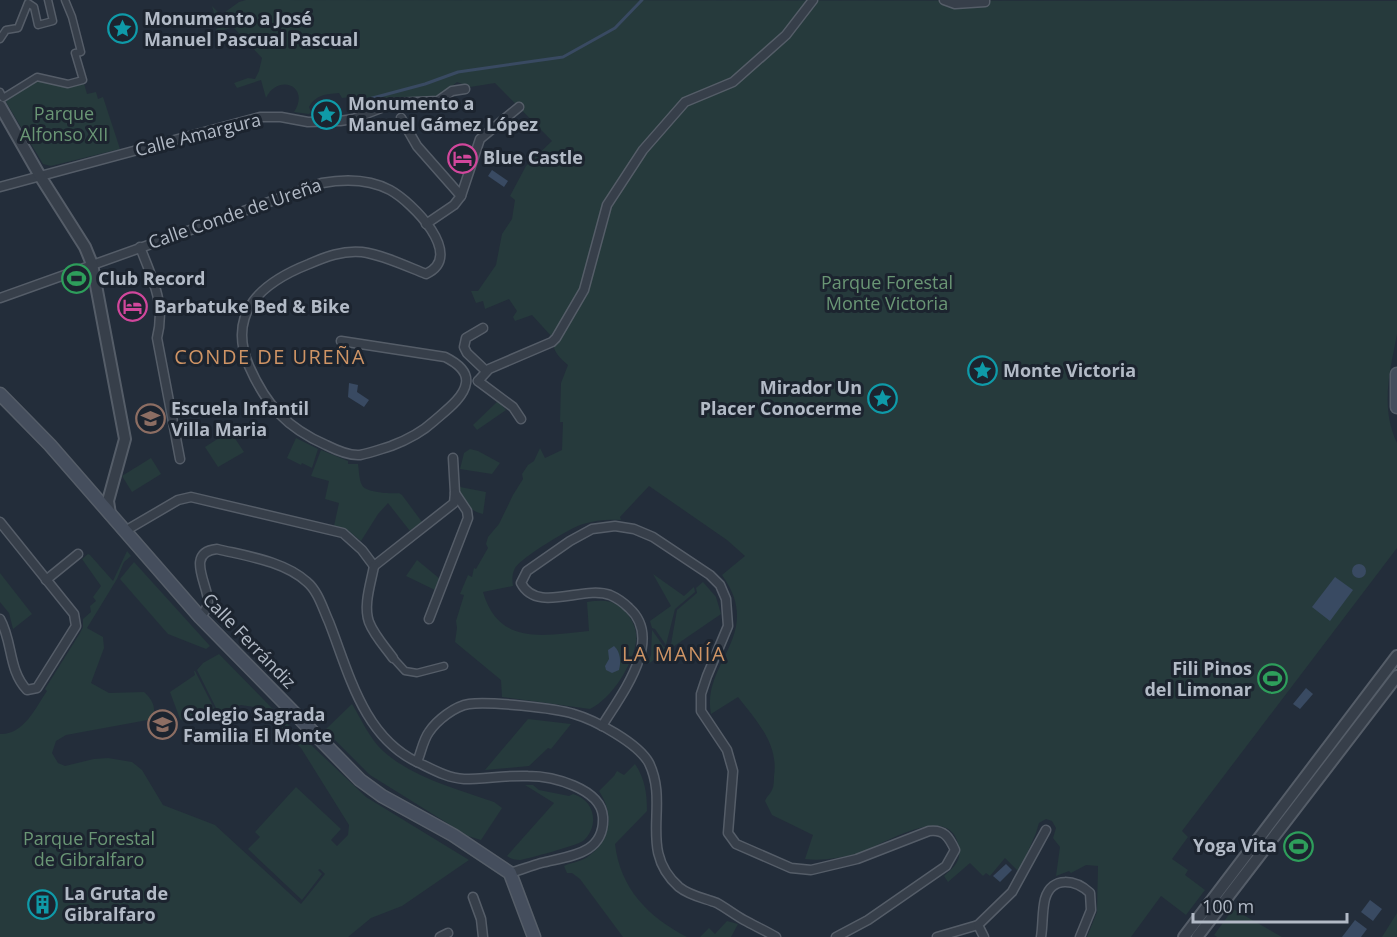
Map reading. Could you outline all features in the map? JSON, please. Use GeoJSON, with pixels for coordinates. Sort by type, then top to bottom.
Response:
{"type":"FeatureCollection","features":[{"type":"Feature","properties":{"kind":"main road"},"geometry":{"type":"LineString","coordinates":[[1397,374],[1397,406]]}},
{"type":"Feature","properties":{"kind":"main road","name":"Calle Ferrándiz"},"geometry":{"type":"LineString","coordinates":[[0,393],[50,445],[200,617],[360,780],[382,796],[453,836],[510,873]]}},
{"type":"Feature","properties":{"kind":"main road"},"geometry":{"type":"LineString","coordinates":[[510,873],[527,931],[534,937]]}},
{"type":"Feature","properties":{"kind":"street"},"geometry":{"type":"LineString","coordinates":[[0,39],[6,30],[18,28],[28,3],[34,8],[38,25],[53,21],[48,0]]}},
{"type":"Feature","properties":{"kind":"street"},"geometry":{"type":"LineString","coordinates":[[0,92],[3,98],[37,77],[68,84],[83,80],[75,53],[81,52],[65,0]]}},
{"type":"Feature","properties":{"kind":"street"},"geometry":{"type":"LineString","coordinates":[[341,341],[445,357],[458,365],[465,373],[466,384],[478,381],[486,371],[552,342],[584,290],[607,205],[643,150],[685,102],[733,82],[786,35],[813,0]]}},
{"type":"Feature","properties":{"kind":"street"},"geometry":{"type":"LineString","coordinates":[[944,0],[955,4],[985,2],[986,0]]}},
{"type":"Feature","properties":{"kind":"street","name":"Calle Amargura"},"geometry":{"type":"LineString","coordinates":[[0,187],[260,117],[281,117],[308,122],[340,121],[353,119],[394,103],[438,101],[452,91],[465,89]]}},
{"type":"Feature","properties":{"kind":"street"},"geometry":{"type":"LineString","coordinates":[[0,106],[93,264],[125,439],[108,501],[110,514]]}},
{"type":"Feature","properties":{"kind":"street"},"geometry":{"type":"LineString","coordinates":[[426,224],[454,205],[460,196],[480,139],[519,108]]}},
{"type":"Feature","properties":{"kind":"street"},"geometry":{"type":"LineString","coordinates":[[401,118],[417,146],[460,196]]}},
{"type":"Feature","properties":{"kind":"street","name":"Calle Conde de Ureña"},"geometry":{"type":"LineString","coordinates":[[0,298],[322,183],[340,180],[358,181],[390,190],[411,206],[426,224],[442,252],[440,264],[435,270],[426,274],[378,256],[362,252],[345,252],[286,273],[266,286],[252,302],[242,326],[244,353],[256,380],[271,405],[286,422],[306,436],[338,451],[358,455],[407,440],[429,426],[460,396],[466,384]]}},
{"type":"Feature","properties":{"kind":"street"},"geometry":{"type":"LineString","coordinates":[[140,247],[157,291],[161,321],[157,338],[180,459]]}},
{"type":"Feature","properties":{"kind":"street"},"geometry":{"type":"LineString","coordinates":[[483,328],[466,338],[464,347],[467,353],[486,371]]}},
{"type":"Feature","properties":{"kind":"street"},"geometry":{"type":"LineString","coordinates":[[478,381],[513,407],[521,419]]}},
{"type":"Feature","properties":{"kind":"street"},"geometry":{"type":"LineString","coordinates":[[444,666],[417,673],[405,671],[372,628],[368,620],[367,608],[374,566],[454,503],[453,458]]}},
{"type":"Feature","properties":{"kind":"street"},"geometry":{"type":"LineString","coordinates":[[92,493],[99,495],[111,489]]}},
{"type":"Feature","properties":{"kind":"street"},"geometry":{"type":"LineString","coordinates":[[429,619],[468,518],[467,511],[455,493]]}},
{"type":"Feature","properties":{"kind":"street"},"geometry":{"type":"LineString","coordinates":[[125,531],[178,500],[191,497],[343,534],[362,550],[374,566]]}},
{"type":"Feature","properties":{"kind":"street"},"geometry":{"type":"LineString","coordinates":[[0,522],[74,614],[76,626],[37,688],[27,690],[20,682],[11,662],[5,628],[0,619]]}},
{"type":"Feature","properties":{"kind":"street"},"geometry":{"type":"LineString","coordinates":[[602,726],[633,674],[642,651],[644,632],[636,614],[609,595],[593,593],[541,598],[528,594],[521,583],[527,571],[570,541],[592,530],[615,526],[634,529],[653,537],[710,575],[720,585],[726,599],[728,626],[704,685],[701,711],[727,750],[733,771],[728,833],[736,844],[790,868],[811,870],[869,855],[929,831],[937,830],[948,836],[955,850],[946,866],[868,920],[836,937]]}},
{"type":"Feature","properties":{"kind":"street"},"geometry":{"type":"LineString","coordinates":[[200,617],[206,611],[208,599],[200,566],[203,555],[209,550],[217,549],[291,570],[308,582],[318,598],[353,687],[380,734],[396,750],[445,775],[463,778],[531,776],[555,780],[595,797],[603,815],[600,835],[588,850],[510,873]]}},
{"type":"Feature","properties":{"kind":"street"},"geometry":{"type":"LineString","coordinates":[[46,580],[78,554]]}},
{"type":"Feature","properties":{"kind":"street"},"geometry":{"type":"LineString","coordinates":[[1184,937],[1397,656]]}},
{"type":"Feature","properties":{"kind":"street"},"geometry":{"type":"LineString","coordinates":[[1197,937],[1397,676]]}},
{"type":"Feature","properties":{"kind":"street"},"geometry":{"type":"LineString","coordinates":[[417,762],[428,733],[445,716],[468,704],[496,704],[573,714],[602,726],[642,752],[648,763],[657,786],[656,845],[660,861],[679,887],[717,904],[776,937]]}},
{"type":"Feature","properties":{"kind":"street"},"geometry":{"type":"LineString","coordinates":[[937,937],[978,925],[1012,892],[1046,830]]}},
{"type":"Feature","properties":{"kind":"street"},"geometry":{"type":"LineString","coordinates":[[1041,937],[1045,897],[1054,885],[1069,881],[1082,885],[1090,893],[1091,910],[1080,937]]}},
{"type":"Feature","properties":{"kind":"street"},"geometry":{"type":"LineString","coordinates":[[473,897],[481,919],[483,937]]}},
{"type":"Feature","properties":{"kind":"street"},"geometry":{"type":"LineString","coordinates":[[978,925],[984,937]]}},
{"type":"Feature","properties":{"kind":"green space","name":"Parque Forestal Monte Victoria"},"geometry":{"type":"Polygon","coordinates":[[[246,0],[1397,1],[1397,334],[1389,375],[1388,402],[1389,416],[1397,443],[1397,548],[1182,831],[1188,837],[1172,859],[1188,870],[1185,875],[1205,890],[1186,915],[1161,896],[1131,937],[1087,937],[1097,912],[1098,866],[1086,865],[1071,873],[1069,871],[1056,876],[1060,847],[1053,838],[1056,828],[1052,821],[1046,819],[1039,823],[1019,872],[1005,858],[990,876],[986,873],[983,876],[970,863],[948,882],[944,876],[958,861],[959,849],[954,834],[944,827],[930,826],[914,829],[856,854],[830,859],[805,859],[813,835],[772,815],[765,801],[773,787],[775,764],[765,733],[738,697],[711,714],[710,696],[735,632],[737,615],[733,596],[722,575],[745,556],[727,540],[649,486],[620,517],[621,520],[583,524],[568,531],[519,563],[513,572],[513,586],[483,592],[490,610],[500,622],[512,630],[526,634],[589,631],[587,602],[605,601],[617,604],[630,618],[636,636],[634,651],[620,680],[606,697],[590,709],[502,697],[501,680],[455,642],[456,621],[464,595],[460,594],[468,575],[472,577],[474,568],[476,569],[488,548],[486,544],[488,537],[499,524],[523,479],[522,474],[534,461],[540,448],[545,458],[562,450],[561,383],[568,365],[555,350],[553,338],[532,315],[515,321],[513,317],[517,311],[509,299],[485,309],[483,301],[476,303],[471,291],[478,291],[496,265],[502,234],[512,219],[515,200],[510,196],[526,166],[552,141],[495,83],[470,87],[457,82],[440,96],[393,98],[357,113],[351,97],[342,98],[339,93],[329,94],[315,100],[309,107],[311,112],[309,114],[294,112],[298,103],[298,95],[291,86],[278,86],[271,90],[266,98],[261,80],[237,88],[234,83],[248,78],[255,79],[262,58],[233,27],[216,33],[218,28],[212,6],[221,15],[239,2],[246,0]]]}},
{"type":"Feature","properties":{"kind":"green space","name":"Parque Alfonso XII"},"geometry":{"type":"Polygon","coordinates":[[[37,77],[62,83],[83,80],[87,94],[96,92],[98,99],[103,97],[120,149],[51,166],[43,164],[6,102],[8,96],[37,77]]]}},
{"type":"Feature","properties":{"kind":"green space"},"geometry":{"type":"Polygon","coordinates":[[[498,401],[506,410],[477,430],[473,425],[498,401]]]}},
{"type":"Feature","properties":{"kind":"green space"},"geometry":{"type":"Polygon","coordinates":[[[230,431],[244,452],[218,467],[205,447],[230,431]]]}},
{"type":"Feature","properties":{"kind":"green space"},"geometry":{"type":"Polygon","coordinates":[[[296,438],[318,449],[312,468],[287,458],[296,438]]]}},
{"type":"Feature","properties":{"kind":"green space"},"geometry":{"type":"Polygon","coordinates":[[[470,449],[500,463],[492,474],[460,469],[464,453],[470,449]]]}},
{"type":"Feature","properties":{"kind":"green space"},"geometry":{"type":"Polygon","coordinates":[[[321,450],[348,461],[348,464],[358,464],[360,480],[364,488],[402,495],[422,522],[410,531],[388,503],[361,541],[349,531],[334,526],[339,503],[325,499],[329,481],[311,476],[321,450]]]}},
{"type":"Feature","properties":{"kind":"green space"},"geometry":{"type":"Polygon","coordinates":[[[151,458],[161,474],[132,492],[122,476],[151,458]]]}},
{"type":"Feature","properties":{"kind":"green space"},"geometry":{"type":"Polygon","coordinates":[[[460,487],[486,492],[483,514],[467,505],[460,492],[460,487]]]}},
{"type":"Feature","properties":{"kind":"green space","name":"Parque Forestal de Gibralfaro"},"geometry":{"type":"Polygon","coordinates":[[[127,551],[131,556],[124,562],[117,579],[87,628],[103,637],[104,648],[91,683],[109,693],[144,692],[153,704],[153,719],[66,735],[56,741],[52,753],[58,763],[65,766],[108,758],[132,762],[142,770],[163,805],[215,825],[301,904],[325,874],[320,869],[318,870],[322,874],[302,900],[248,849],[260,837],[255,832],[296,787],[341,829],[331,840],[337,846],[348,835],[349,825],[301,748],[266,715],[255,711],[254,707],[241,705],[218,712],[197,670],[203,663],[219,654],[306,743],[308,742],[366,797],[469,860],[402,906],[371,918],[348,937],[0,937],[0,734],[16,730],[34,712],[47,691],[45,689],[80,633],[83,619],[91,612],[90,606],[96,601],[93,597],[101,586],[82,559],[90,555],[113,581],[127,551]]]}},
{"type":"Feature","properties":{"kind":"green space"},"geometry":{"type":"Polygon","coordinates":[[[417,560],[440,579],[435,590],[406,576],[417,560]]]}},
{"type":"Feature","properties":{"kind":"green space"},"geometry":{"type":"Polygon","coordinates":[[[134,562],[210,646],[206,649],[168,634],[120,579],[134,562]]]}},
{"type":"Feature","properties":{"kind":"green space"},"geometry":{"type":"Polygon","coordinates":[[[0,573],[32,614],[13,629],[9,613],[0,602],[0,573]]]}},
{"type":"Feature","properties":{"kind":"green space"},"geometry":{"type":"Polygon","coordinates":[[[653,574],[684,596],[694,587],[695,592],[675,609],[666,645],[652,628],[650,621],[671,606],[653,574]]]}},
{"type":"Feature","properties":{"kind":"green space"},"geometry":{"type":"Polygon","coordinates":[[[703,582],[716,597],[721,614],[648,664],[651,655],[652,630],[664,647],[668,647],[671,644],[677,610],[697,593],[696,588],[703,582]]]}},
{"type":"Feature","properties":{"kind":"green space"},"geometry":{"type":"Polygon","coordinates":[[[1397,663],[1397,668],[1306,787],[1304,785],[1397,663]]]}},
{"type":"Feature","properties":{"kind":"green space"},"geometry":{"type":"Polygon","coordinates":[[[194,671],[216,712],[189,724],[180,719],[170,692],[195,675],[194,671]]]}},
{"type":"Feature","properties":{"kind":"green space"},"geometry":{"type":"Polygon","coordinates":[[[352,704],[374,741],[395,760],[422,776],[494,802],[502,808],[481,840],[468,836],[370,775],[325,730],[352,704]]]}},
{"type":"Feature","properties":{"kind":"green space"},"geometry":{"type":"Polygon","coordinates":[[[528,719],[571,724],[551,749],[548,748],[529,766],[485,770],[528,719]]]}},
{"type":"Feature","properties":{"kind":"green space"},"geometry":{"type":"Polygon","coordinates":[[[635,764],[645,786],[647,811],[615,844],[618,860],[638,900],[660,920],[687,937],[623,937],[580,879],[572,873],[567,873],[564,866],[586,858],[601,844],[609,819],[599,791],[617,771],[624,775],[635,764]]]}},
{"type":"Feature","properties":{"kind":"green space"},"geometry":{"type":"Polygon","coordinates":[[[525,785],[533,785],[539,790],[569,796],[573,794],[586,802],[593,814],[593,821],[592,828],[583,841],[563,849],[518,860],[507,856],[554,803],[525,785]]]}},
{"type":"Feature","properties":{"kind":"green space"},"geometry":{"type":"Polygon","coordinates":[[[1233,909],[1282,937],[1217,937],[1214,935],[1233,909]]]}},
{"type":"Feature","properties":{"kind":"green space"},"geometry":{"type":"Polygon","coordinates":[[[1397,913],[1397,937],[1382,937],[1397,913]]]}},
{"type":"Feature","properties":{"kind":"green space"},"geometry":{"type":"Polygon","coordinates":[[[727,921],[738,924],[731,937],[700,937],[709,928],[715,934],[727,921]]]}},
{"type":"Feature","properties":{"kind":"water"},"geometry":{"type":"Polygon","coordinates":[[[492,170],[508,181],[504,187],[488,176],[492,170]]]}},
{"type":"Feature","properties":{"kind":"water"},"geometry":{"type":"Polygon","coordinates":[[[349,383],[358,385],[357,392],[369,400],[364,407],[348,397],[349,383]]]}},
{"type":"Feature","properties":{"kind":"water"},"geometry":{"type":"Polygon","coordinates":[[[1356,564],[1362,564],[1366,571],[1362,578],[1356,578],[1352,574],[1352,568],[1356,564]]]}},
{"type":"Feature","properties":{"kind":"water"},"geometry":{"type":"Polygon","coordinates":[[[1335,577],[1353,590],[1330,621],[1312,607],[1335,577]]]}},
{"type":"Feature","properties":{"kind":"water"},"geometry":{"type":"Polygon","coordinates":[[[614,646],[619,654],[620,664],[619,670],[612,673],[606,670],[605,666],[609,659],[608,650],[614,646]]]}},
{"type":"Feature","properties":{"kind":"water"},"geometry":{"type":"Polygon","coordinates":[[[1306,688],[1313,694],[1300,709],[1293,704],[1306,688]]]}},
{"type":"Feature","properties":{"kind":"water"},"geometry":{"type":"Polygon","coordinates":[[[1006,864],[1012,870],[1000,882],[993,876],[1006,864]]]}},
{"type":"Feature","properties":{"kind":"water"},"geometry":{"type":"Polygon","coordinates":[[[1370,900],[1382,909],[1373,921],[1361,912],[1370,900]]]}},
{"type":"Feature","properties":{"kind":"water"},"geometry":{"type":"Polygon","coordinates":[[[1355,920],[1367,929],[1361,937],[1342,937],[1355,920]]]}},
{"type":"Feature","properties":{"kind":"waterway"},"geometry":{"type":"LineString","coordinates":[[365,100],[425,84],[458,72],[563,57],[615,28],[642,0]]}},
{"type":"Feature","properties":{"kind":"place","name":"Monumento a José Manuel Pascual Pascual"},"geometry":{"type":"Point","coordinates":[123,29]}},
{"type":"Feature","properties":{"kind":"place","name":"Monumento a Manuel Gámez López"},"geometry":{"type":"Point","coordinates":[327,114]}},
{"type":"Feature","properties":{"kind":"place","name":"Blue Castle"},"geometry":{"type":"Point","coordinates":[462,158]}},
{"type":"Feature","properties":{"kind":"place","name":"Club Record"},"geometry":{"type":"Point","coordinates":[77,279]}},
{"type":"Feature","properties":{"kind":"place","name":"Barbatuke Bed & Bike"},"geometry":{"type":"Point","coordinates":[133,307]}},
{"type":"Feature","properties":{"kind":"place","name":"Monte Victoria"},"geometry":{"type":"Point","coordinates":[982,371]}},
{"type":"Feature","properties":{"kind":"place","name":"Mirador Un Placer Conocerme"},"geometry":{"type":"Point","coordinates":[883,398]}},
{"type":"Feature","properties":{"kind":"place","name":"Escuela Infantil Villa Maria"},"geometry":{"type":"Point","coordinates":[150,419]}},
{"type":"Feature","properties":{"kind":"place","name":"Fili Pinos del Limonar"},"geometry":{"type":"Point","coordinates":[1273,679]}},
{"type":"Feature","properties":{"kind":"place","name":"Colegio Sagrada Familia El Monte"},"geometry":{"type":"Point","coordinates":[162,725]}},
{"type":"Feature","properties":{"kind":"place","name":"Yoga Vita"},"geometry":{"type":"Point","coordinates":[1298,846]}},
{"type":"Feature","properties":{"kind":"place","name":"La Gruta de Gibralfaro"},"geometry":{"type":"Point","coordinates":[43,904]}},
{"type":"Feature","properties":{"kind":"district","name":"CONDE DE UREÑA"},"geometry":{"type":"Point","coordinates":[270,357]}},
{"type":"Feature","properties":{"kind":"district","name":"LA MANÍA"},"geometry":{"type":"Point","coordinates":[674,654]}}]}
